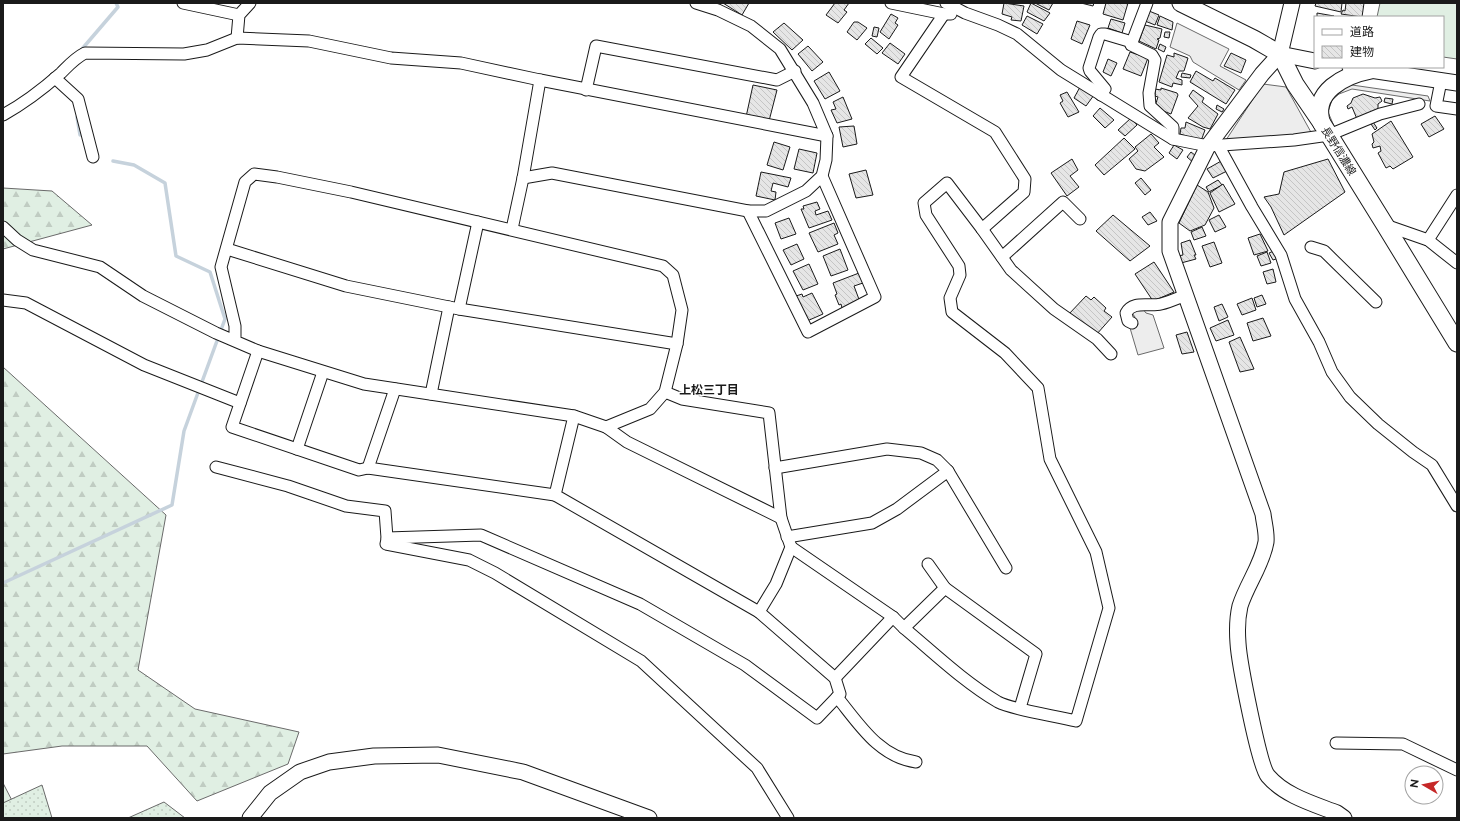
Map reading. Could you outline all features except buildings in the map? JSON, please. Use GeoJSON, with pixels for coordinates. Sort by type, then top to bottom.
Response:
{"type":"FeatureCollection","features":[{"type":"Feature","properties":{"kind":"main road"},"geometry":{"type":"LineString","coordinates":[[1181,3],[1254,39],[1280,54]]}},
{"type":"Feature","properties":{"kind":"main road","name":"長野信濃線"},"geometry":{"type":"LineString","coordinates":[[1280,54],[1295,84],[1326,130],[1457,343]]}},
{"type":"Feature","properties":{"kind":"main road"},"geometry":{"type":"LineString","coordinates":[[1326,130],[1319,113],[1322,101],[1331,88],[1346,77],[1371,70]]}},
{"type":"Feature","properties":{"kind":"street"},"geometry":{"type":"LineString","coordinates":[[183,3],[239,16]]}},
{"type":"Feature","properties":{"kind":"street"},"geometry":{"type":"LineString","coordinates":[[237,38],[239,16],[250,3]]}},
{"type":"Feature","properties":{"kind":"street"},"geometry":{"type":"LineString","coordinates":[[523,178],[552,174],[748,211],[766,211],[806,191],[822,176],[826,160],[827,136],[813,103],[780,49],[751,26],[718,10],[696,3]]}},
{"type":"Feature","properties":{"kind":"street"},"geometry":{"type":"LineString","coordinates":[[891,3],[945,8],[965,13],[998,25],[1017,34],[1061,70],[1173,139],[1213,146],[1294,140],[1419,104]]}},
{"type":"Feature","properties":{"kind":"street"},"geometry":{"type":"LineString","coordinates":[[1147,3],[1131,45],[1152,55],[1155,60],[1149,93],[1150,106],[1173,127],[1173,139]]}},
{"type":"Feature","properties":{"kind":"street"},"geometry":{"type":"LineString","coordinates":[[1292,3],[1280,54],[1262,74],[1213,146],[1170,222],[1170,251],[1263,514],[1266,540],[1258,568],[1240,606],[1237,625],[1238,645],[1256,737],[1267,776],[1290,793],[1337,813],[1344,818]]}},
{"type":"Feature","properties":{"kind":"street"},"geometry":{"type":"LineString","coordinates":[[945,8],[901,77],[995,132],[1025,179],[1024,192],[982,229]]}},
{"type":"Feature","properties":{"kind":"street"},"geometry":{"type":"LineString","coordinates":[[1101,95],[1105,89],[1089,68],[1099,37],[1101,34],[1105,34],[1132,42]]}},
{"type":"Feature","properties":{"kind":"street"},"geometry":{"type":"LineString","coordinates":[[3,115],[14,109],[54,78],[76,58],[85,53],[184,54],[207,50],[237,38],[309,41],[391,58],[461,63],[586,90],[827,136]]}},
{"type":"Feature","properties":{"kind":"street"},"geometry":{"type":"LineString","coordinates":[[586,90],[596,46],[777,80],[795,72]]}},
{"type":"Feature","properties":{"kind":"street"},"geometry":{"type":"LineString","coordinates":[[1280,54],[1314,61]]}},
{"type":"Feature","properties":{"kind":"street"},"geometry":{"type":"LineString","coordinates":[[1357,68],[1457,83]]}},
{"type":"Feature","properties":{"kind":"street"},"geometry":{"type":"LineString","coordinates":[[54,78],[78,99],[93,157]]}},
{"type":"Feature","properties":{"kind":"street"},"geometry":{"type":"LineString","coordinates":[[512,229],[523,178],[540,80]]}},
{"type":"Feature","properties":{"kind":"street"},"geometry":{"type":"LineString","coordinates":[[1441,81],[1436,106],[1457,108]]}},
{"type":"Feature","properties":{"kind":"street"},"geometry":{"type":"LineString","coordinates":[[1213,146],[1281,255],[1295,299],[1319,342],[1332,372],[1350,397],[1378,424],[1432,466],[1457,506]]}},
{"type":"Feature","properties":{"kind":"street"},"geometry":{"type":"LineString","coordinates":[[235,340],[235,326],[221,267],[245,182],[254,174],[351,192],[512,229],[663,266],[673,275],[682,310],[678,344],[665,392],[650,409],[606,427]]}},
{"type":"Feature","properties":{"kind":"street"},"geometry":{"type":"LineString","coordinates":[[748,211],[808,332],[875,296],[822,176]]}},
{"type":"Feature","properties":{"kind":"street"},"geometry":{"type":"LineString","coordinates":[[789,542],[893,617],[904,628],[966,678],[1000,702],[1020,708],[1076,720],[1109,608],[1096,552],[1050,459],[1038,388],[1005,354],[952,312],[950,298],[960,275],[959,266],[926,215],[924,203],[946,183],[982,229],[1011,270],[1054,309],[1097,339],[1111,354]]}},
{"type":"Feature","properties":{"kind":"street"},"geometry":{"type":"LineString","coordinates":[[1428,240],[1457,195]]}},
{"type":"Feature","properties":{"kind":"street"},"geometry":{"type":"LineString","coordinates":[[1002,257],[1063,202],[1080,219]]}},
{"type":"Feature","properties":{"kind":"street"},"geometry":{"type":"LineString","coordinates":[[431,394],[478,222]]}},
{"type":"Feature","properties":{"kind":"street"},"geometry":{"type":"LineString","coordinates":[[1385,225],[1428,240],[1457,263]]}},
{"type":"Feature","properties":{"kind":"street"},"geometry":{"type":"LineString","coordinates":[[3,227],[17,240],[33,250],[100,267],[143,296],[258,351],[364,384],[574,416],[606,427],[627,442],[781,518]]}},
{"type":"Feature","properties":{"kind":"street"},"geometry":{"type":"LineString","coordinates":[[1311,247],[1324,251],[1376,302]]}},
{"type":"Feature","properties":{"kind":"street"},"geometry":{"type":"LineString","coordinates":[[227,249],[346,286],[454,308],[678,344]]}},
{"type":"Feature","properties":{"kind":"street"},"geometry":{"type":"LineString","coordinates":[[1132,323],[1128,321],[1126,313],[1128,308],[1137,305],[1161,304],[1186,295]]}},
{"type":"Feature","properties":{"kind":"street"},"geometry":{"type":"LineString","coordinates":[[3,300],[26,303],[144,365],[240,403]]}},
{"type":"Feature","properties":{"kind":"street"},"geometry":{"type":"LineString","coordinates":[[258,351],[232,427],[359,470],[368,468],[555,495],[759,612],[835,678],[840,694],[817,718],[745,665],[640,604],[481,535],[387,538]]}},
{"type":"Feature","properties":{"kind":"street"},"geometry":{"type":"LineString","coordinates":[[297,449],[323,372]]}},
{"type":"Feature","properties":{"kind":"street"},"geometry":{"type":"LineString","coordinates":[[368,468],[395,389]]}},
{"type":"Feature","properties":{"kind":"street"},"geometry":{"type":"LineString","coordinates":[[665,392],[682,399],[769,413],[781,518],[789,542],[776,584],[759,612]]}},
{"type":"Feature","properties":{"kind":"street"},"geometry":{"type":"LineString","coordinates":[[555,495],[574,416]]}},
{"type":"Feature","properties":{"kind":"street"},"geometry":{"type":"LineString","coordinates":[[775,468],[893,450],[921,453],[937,460],[948,471],[1006,568]]}},
{"type":"Feature","properties":{"kind":"street"},"geometry":{"type":"LineString","coordinates":[[216,466],[288,486],[346,506],[385,511],[386,544],[469,560],[496,573],[640,661],[756,768],[788,818]]}},
{"type":"Feature","properties":{"kind":"street"},"geometry":{"type":"LineString","coordinates":[[789,542],[872,523],[897,508],[948,471]]}},
{"type":"Feature","properties":{"kind":"street"},"geometry":{"type":"LineString","coordinates":[[928,564],[945,588],[1036,654],[1020,708]]}},
{"type":"Feature","properties":{"kind":"street"},"geometry":{"type":"LineString","coordinates":[[904,628],[945,588]]}},
{"type":"Feature","properties":{"kind":"street"},"geometry":{"type":"LineString","coordinates":[[835,678],[893,617]]}},
{"type":"Feature","properties":{"kind":"street"},"geometry":{"type":"LineString","coordinates":[[837,697],[865,730],[891,755],[903,760],[916,762]]}},
{"type":"Feature","properties":{"kind":"street"},"geometry":{"type":"LineString","coordinates":[[1336,743],[1403,744],[1457,770]]}},
{"type":"Feature","properties":{"kind":"street"},"geometry":{"type":"LineString","coordinates":[[250,818],[270,793],[300,772],[328,762],[374,756],[438,755],[523,772],[649,818]]}},
{"type":"Feature","properties":{"kind":"green space"},"geometry":{"type":"Polygon","coordinates":[[[1380,3],[1457,3],[1457,59],[1444,57],[1444,16],[1377,16],[1380,3]]]}},
{"type":"Feature","properties":{"kind":"green space"},"geometry":{"type":"Polygon","coordinates":[[[3,188],[52,191],[92,225],[3,249],[3,188]]]}},
{"type":"Feature","properties":{"kind":"green space"},"geometry":{"type":"Polygon","coordinates":[[[3,367],[166,515],[138,670],[195,709],[299,732],[288,764],[197,801],[147,746],[62,746],[3,754],[3,367]]]}},
{"type":"Feature","properties":{"kind":"green space"},"geometry":{"type":"Polygon","coordinates":[[[3,783],[21,818],[3,818],[3,783]]]}},
{"type":"Feature","properties":{"kind":"green space"},"geometry":{"type":"Polygon","coordinates":[[[42,785],[52,818],[3,818],[3,803],[42,785]]]}},
{"type":"Feature","properties":{"kind":"green space"},"geometry":{"type":"Polygon","coordinates":[[[164,802],[185,818],[128,818],[164,802]]]}},
{"type":"Feature","properties":{"kind":"shaded area"},"geometry":{"type":"Polygon","coordinates":[[[1177,23],[1229,49],[1220,66],[1246,80],[1239,90],[1193,62],[1190,56],[1170,47],[1177,23]]]}},
{"type":"Feature","properties":{"kind":"shaded area"},"geometry":{"type":"Polygon","coordinates":[[[1263,84],[1286,87],[1312,134],[1226,140],[1263,84]]]}},
{"type":"Feature","properties":{"kind":"shaded area"},"geometry":{"type":"Polygon","coordinates":[[[1352,85],[1428,96],[1430,101],[1352,89],[1339,94],[1332,100],[1328,112],[1334,126],[1329,125],[1327,102],[1347,86],[1352,85]]]}},
{"type":"Feature","properties":{"kind":"shaded area"},"geometry":{"type":"Polygon","coordinates":[[[1142,308],[1146,313],[1153,315],[1164,348],[1138,355],[1130,328],[1135,317],[1132,313],[1142,308]]]}},
{"type":"Feature","properties":{"kind":"waterway"},"geometry":{"type":"LineString","coordinates":[[82,49],[118,7],[116,3]]}},
{"type":"Feature","properties":{"kind":"waterway"},"geometry":{"type":"LineString","coordinates":[[77,117],[80,135]]}},
{"type":"Feature","properties":{"kind":"waterway"},"geometry":{"type":"LineString","coordinates":[[3,583],[172,505],[184,431],[225,319],[210,272],[176,256],[165,183],[134,165],[113,161]]}},
{"type":"Feature","properties":{"kind":"district","name":"上松三丁目"},"geometry":{"type":"Point","coordinates":[709,390]}}]}
